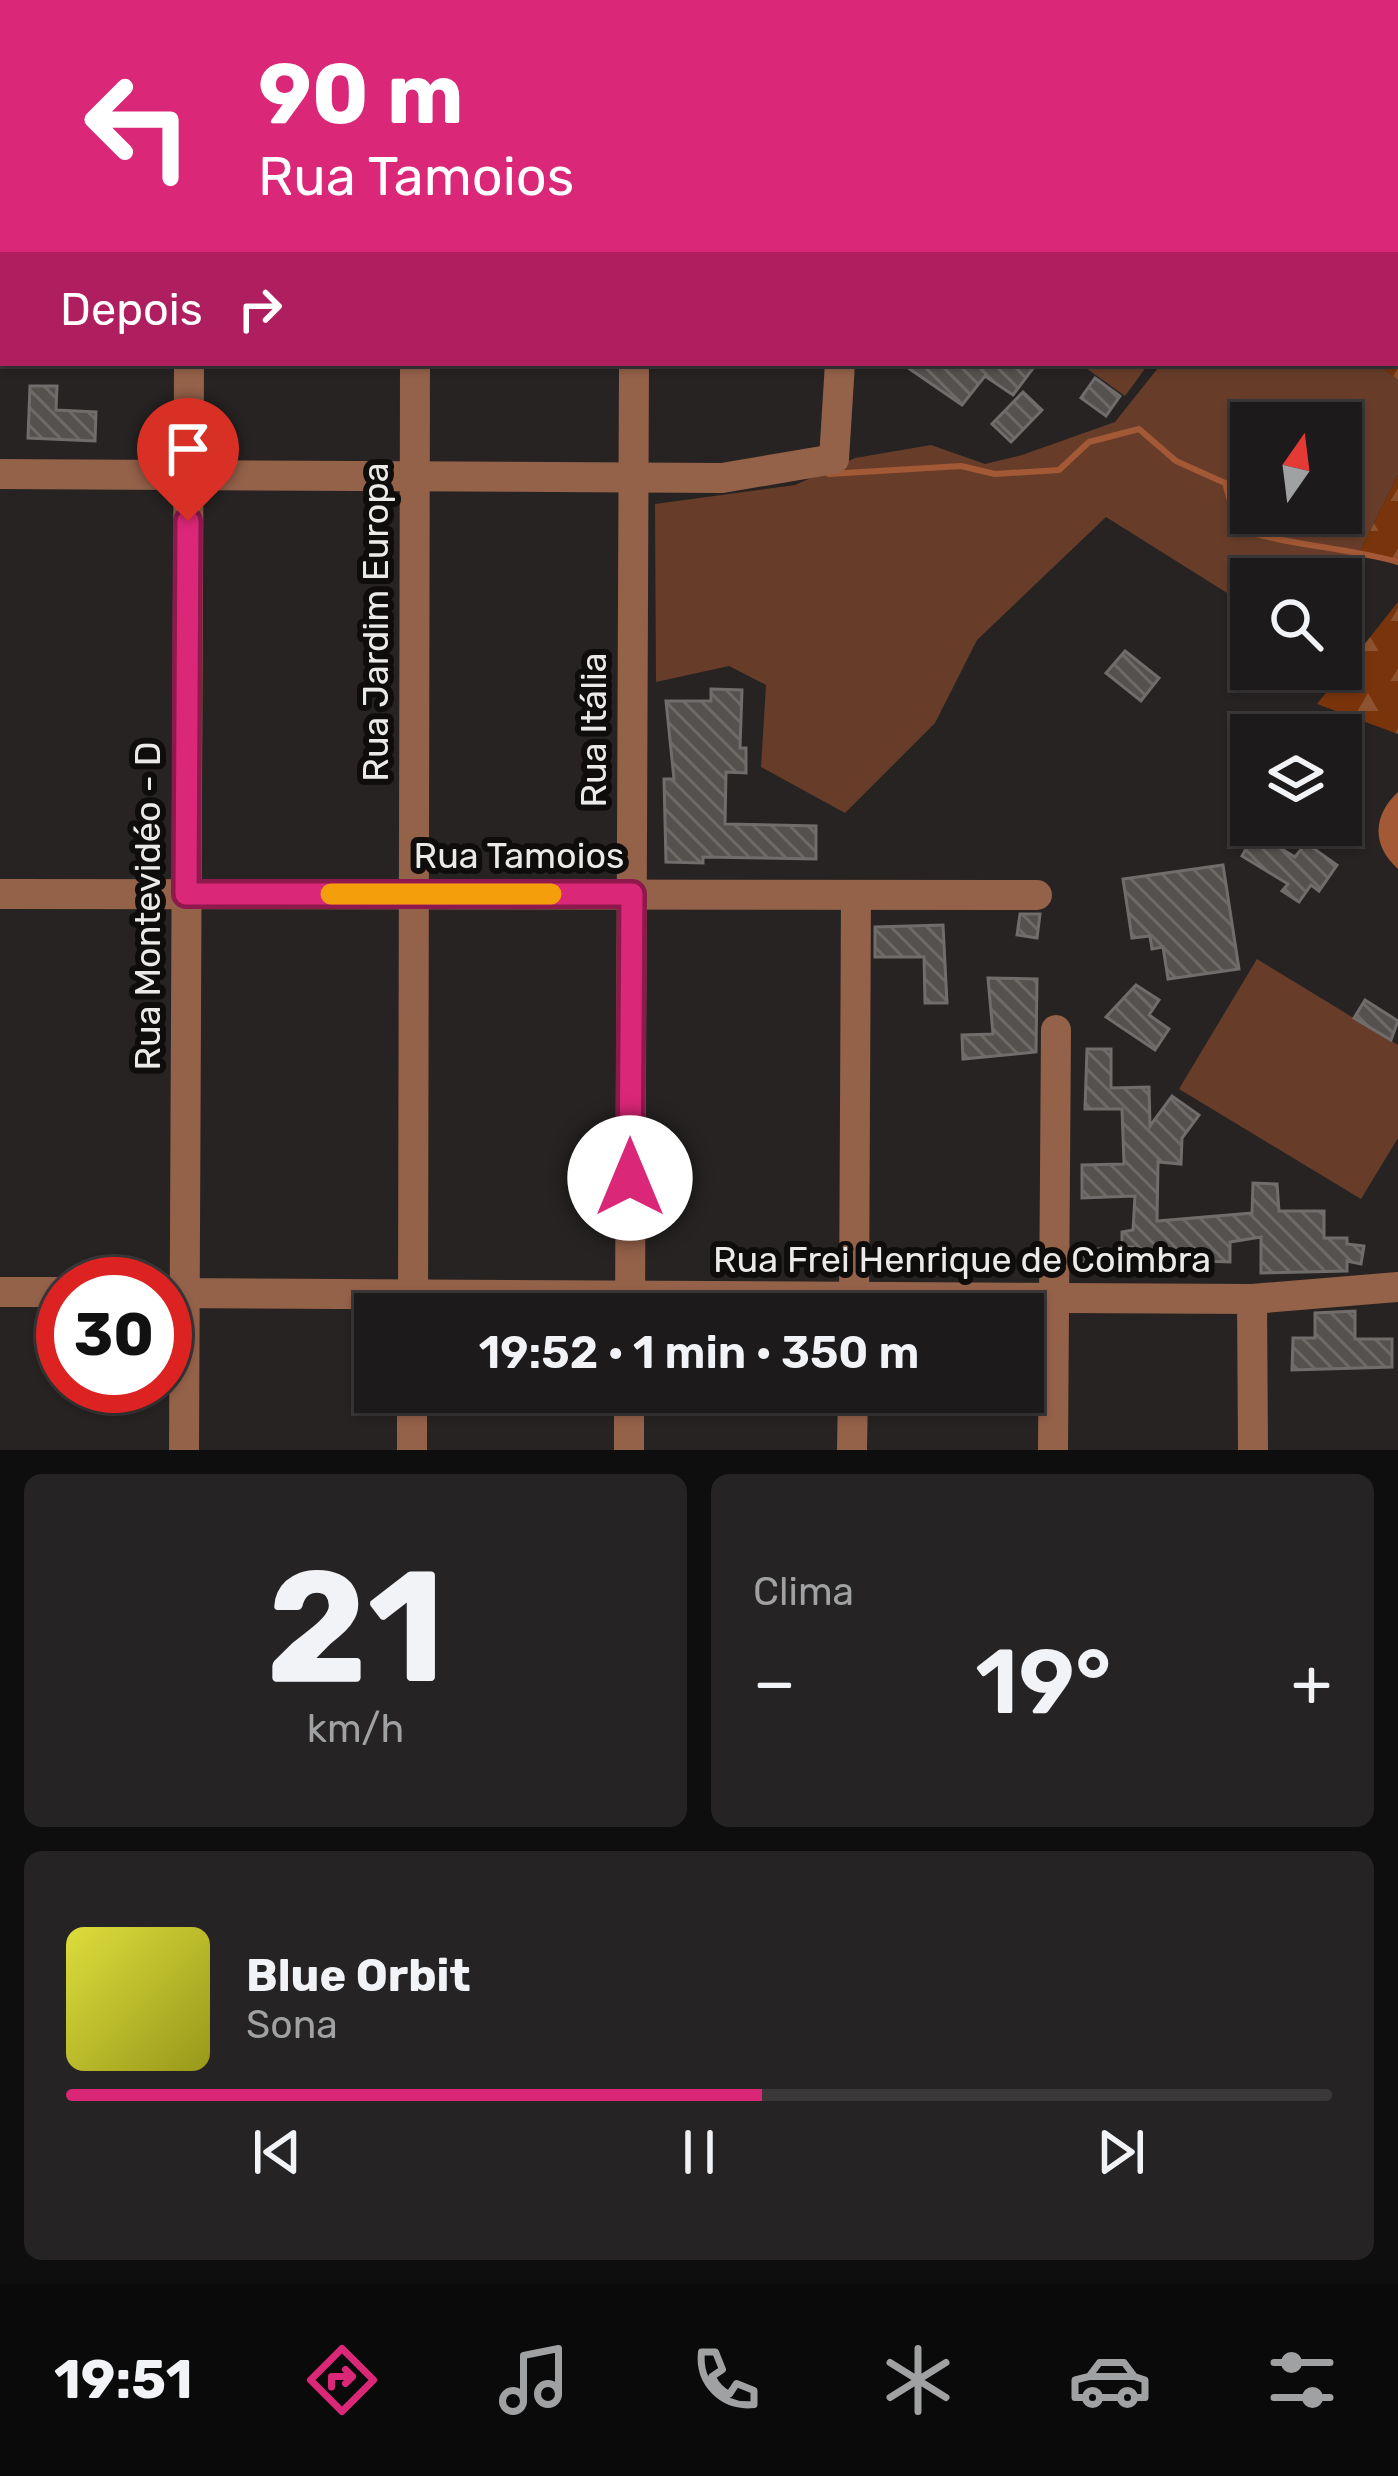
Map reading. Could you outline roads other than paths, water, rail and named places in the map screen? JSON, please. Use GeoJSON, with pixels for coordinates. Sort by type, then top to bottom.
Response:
{"type":"FeatureCollection","features":[{"type":"Feature","properties":{"kind":"street","name":"Rua Montevidéo - D"},"geometry":{"type":"LineString","coordinates":[[176,1257],[186,894],[189,366]]}},
{"type":"Feature","properties":{"kind":"street","name":"Rua Jardim Europa"},"geometry":{"type":"LineString","coordinates":[[413,1293],[415,366]]}},
{"type":"Feature","properties":{"kind":"street","name":"Rua Itália"},"geometry":{"type":"LineString","coordinates":[[630,1293],[634,366]]}},
{"type":"Feature","properties":{"kind":"street"},"geometry":{"type":"LineString","coordinates":[[0,474],[722,478],[834,459],[840,366]]}},
{"type":"Feature","properties":{"kind":"street","name":"Rua Tamoios"},"geometry":{"type":"LineString","coordinates":[[0,894],[1037,895]]}},
{"type":"Feature","properties":{"kind":"street"},"geometry":{"type":"LineString","coordinates":[[854,1293],[856,895]]}},
{"type":"Feature","properties":{"kind":"street"},"geometry":{"type":"LineString","coordinates":[[1053,1450],[1056,1030]]}},
{"type":"Feature","properties":{"kind":"street","name":"Rua Frei Henrique de Coimbra"},"geometry":{"type":"LineString","coordinates":[[1044,1298],[1252,1299],[1398,1287]]}},
{"type":"Feature","properties":{"kind":"street"},"geometry":{"type":"LineString","coordinates":[[0,1292],[36,1292]]}},
{"type":"Feature","properties":{"kind":"street","name":"Rua Frei Henrique de Coimbra"},"geometry":{"type":"LineString","coordinates":[[192,1294],[354,1301]]}},
{"type":"Feature","properties":{"kind":"street"},"geometry":{"type":"LineString","coordinates":[[1252,1299],[1253,1450]]}},
{"type":"Feature","properties":{"kind":"street","name":"Rua Montevidéo - D"},"geometry":{"type":"LineString","coordinates":[[182,1413],[184,1450]]}},
{"type":"Feature","properties":{"kind":"street"},"geometry":{"type":"LineString","coordinates":[[412,1413],[412,1450]]}},
{"type":"Feature","properties":{"kind":"street"},"geometry":{"type":"LineString","coordinates":[[629,1413],[629,1450]]}},
{"type":"Feature","properties":{"kind":"street"},"geometry":{"type":"LineString","coordinates":[[852,1450],[853,1413]]}},
{"type":"Feature","properties":{"kind":"waterway"},"geometry":{"type":"LineString","coordinates":[[829,474],[961,466],[995,474],[1059,470],[1089,442],[1139,429],[1176,461],[1225,483],[1238,529],[1398,562]]}}]}
